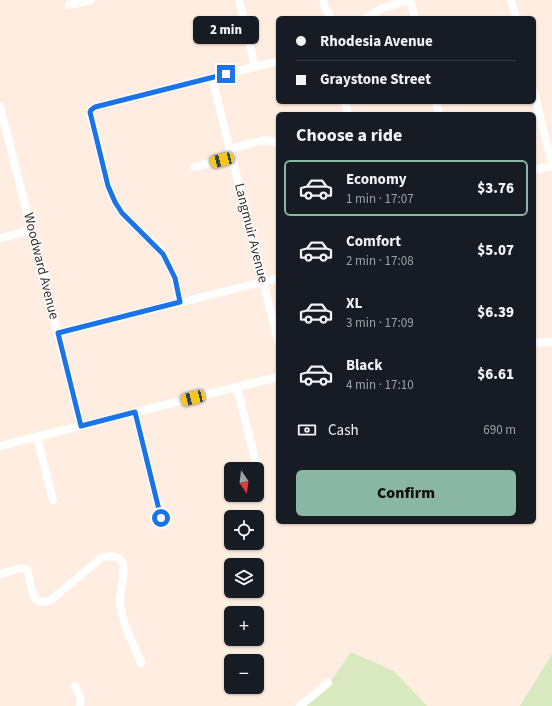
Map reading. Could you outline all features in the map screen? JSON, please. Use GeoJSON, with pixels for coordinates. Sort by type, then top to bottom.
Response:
{"type":"FeatureCollection","features":[{"type":"Feature","properties":{"kind":"street"},"geometry":{"type":"LineString","coordinates":[[69,5],[91,0]]}},
{"type":"Feature","properties":{"kind":"street"},"geometry":{"type":"LineString","coordinates":[[238,0],[255,67]]}},
{"type":"Feature","properties":{"kind":"street"},"geometry":{"type":"LineString","coordinates":[[323,0],[330,16]]}},
{"type":"Feature","properties":{"kind":"street"},"geometry":{"type":"LineString","coordinates":[[369,16],[383,8],[409,0],[414,16]]}},
{"type":"Feature","properties":{"kind":"street"},"geometry":{"type":"LineString","coordinates":[[511,0],[515,16]]}},
{"type":"Feature","properties":{"kind":"street"},"geometry":{"type":"LineString","coordinates":[[180,302],[175,278],[163,254],[122,213],[115,202],[108,186],[90,116],[91,110],[95,107],[276,62]]}},
{"type":"Feature","properties":{"kind":"street","name":"Langmuir Avenue"},"geometry":{"type":"LineString","coordinates":[[212,78],[276,333]]}},
{"type":"Feature","properties":{"kind":"street"},"geometry":{"type":"LineString","coordinates":[[536,100],[552,165],[536,169]]}},
{"type":"Feature","properties":{"kind":"street","name":"Woodward Avenue"},"geometry":{"type":"LineString","coordinates":[[0,106],[81,426]]}},
{"type":"Feature","properties":{"kind":"street"},"geometry":{"type":"LineString","coordinates":[[229,149],[264,140],[275,142]]}},
{"type":"Feature","properties":{"kind":"street"},"geometry":{"type":"LineString","coordinates":[[194,167],[231,158]]}},
{"type":"Feature","properties":{"kind":"street"},"geometry":{"type":"LineString","coordinates":[[0,238],[32,230]]}},
{"type":"Feature","properties":{"kind":"street"},"geometry":{"type":"LineString","coordinates":[[58,333],[276,279]]}},
{"type":"Feature","properties":{"kind":"street"},"geometry":{"type":"LineString","coordinates":[[536,343],[552,342]]}},
{"type":"Feature","properties":{"kind":"street"},"geometry":{"type":"LineString","coordinates":[[0,446],[276,377]]}},
{"type":"Feature","properties":{"kind":"street"},"geometry":{"type":"LineString","coordinates":[[237,387],[256,462]]}},
{"type":"Feature","properties":{"kind":"street"},"geometry":{"type":"LineString","coordinates":[[135,412],[161,518]]}},
{"type":"Feature","properties":{"kind":"street"},"geometry":{"type":"LineString","coordinates":[[37,437],[53,500]]}},
{"type":"Feature","properties":{"kind":"street"},"geometry":{"type":"LineString","coordinates":[[0,574],[22,568],[27,570],[30,574],[34,598],[39,602],[45,602],[51,600],[101,558],[108,556],[120,559],[123,564],[120,602],[122,614],[140,663]]}},
{"type":"Feature","properties":{"kind":"street"},"geometry":{"type":"LineString","coordinates":[[300,706],[328,683]]}},
{"type":"Feature","properties":{"kind":"street"},"geometry":{"type":"LineString","coordinates":[[75,686],[81,699],[80,706]]}},
{"type":"Feature","properties":{"kind":"green space"},"geometry":{"type":"Polygon","coordinates":[[[351,652],[394,671],[427,706],[300,706],[331,681],[351,652]]]}},
{"type":"Feature","properties":{"kind":"green space"},"geometry":{"type":"Polygon","coordinates":[[[552,654],[552,706],[520,706],[552,654]]]}},
{"type":"Feature","properties":{"kind":"route"},"geometry":{"type":"LineString","coordinates":[[161,518],[135,412],[81,426],[58,333],[180,302],[175,278],[163,254],[157,246],[122,213],[115,202],[108,186],[90,112],[95,107],[226,74]]}}]}
